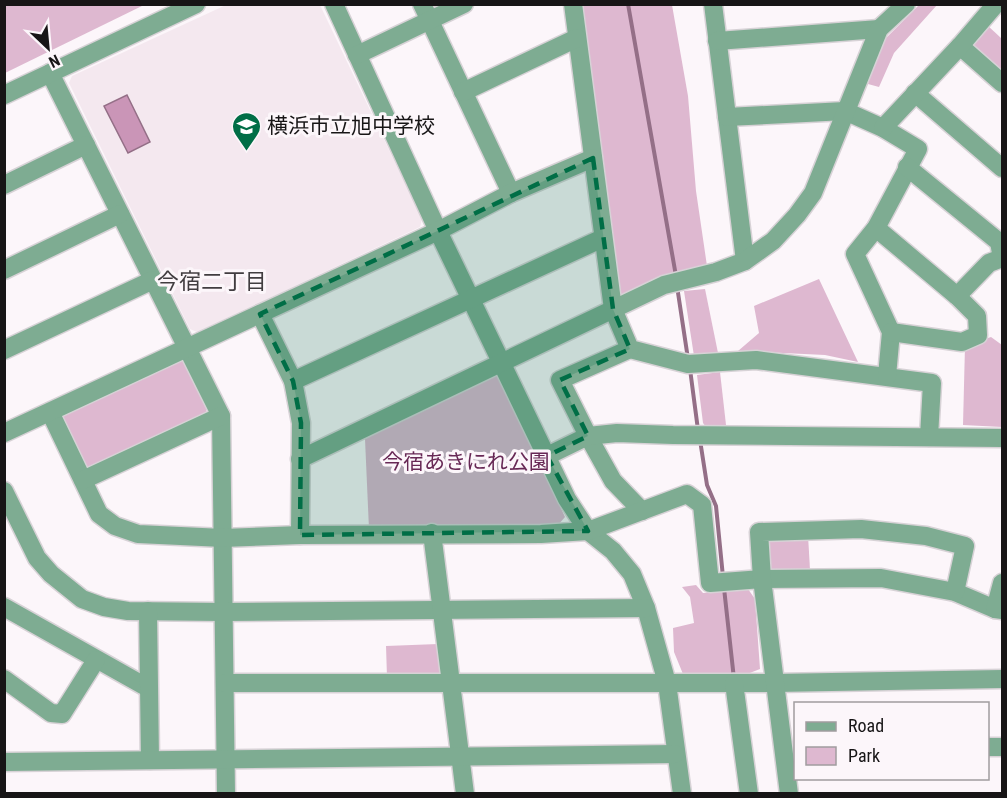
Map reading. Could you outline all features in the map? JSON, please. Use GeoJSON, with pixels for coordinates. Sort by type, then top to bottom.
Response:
{"type":"FeatureCollection","features":[{"type":"Feature","properties":{"kind":"street"},"geometry":{"type":"LineString","coordinates":[[4,95],[166,11],[196,4]]}},
{"type":"Feature","properties":{"kind":"street"},"geometry":{"type":"LineString","coordinates":[[334,4],[438,231],[567,499],[588,531],[614,551],[632,574],[646,608],[667,682],[682,794]]}},
{"type":"Feature","properties":{"kind":"street"},"geometry":{"type":"LineString","coordinates":[[357,55],[426,13],[464,4]]}},
{"type":"Feature","properties":{"kind":"street"},"geometry":{"type":"LineString","coordinates":[[573,4],[613,309],[630,349]]}},
{"type":"Feature","properties":{"kind":"street"},"geometry":{"type":"LineString","coordinates":[[713,4],[745,261]]}},
{"type":"Feature","properties":{"kind":"street"},"geometry":{"type":"LineString","coordinates":[[300,459],[664,285],[716,272],[745,261],[773,241],[813,193],[879,29],[906,4]]}},
{"type":"Feature","properties":{"kind":"street"},"geometry":{"type":"LineString","coordinates":[[883,129],[996,4]]}},
{"type":"Feature","properties":{"kind":"street"},"geometry":{"type":"LineString","coordinates":[[426,13],[511,193]]}},
{"type":"Feature","properties":{"kind":"street"},"geometry":{"type":"LineString","coordinates":[[717,41],[879,29]]}},
{"type":"Feature","properties":{"kind":"street"},"geometry":{"type":"LineString","coordinates":[[463,92],[577,38]]}},
{"type":"Feature","properties":{"kind":"street"},"geometry":{"type":"LineString","coordinates":[[960,46],[1002,83]]}},
{"type":"Feature","properties":{"kind":"street"},"geometry":{"type":"LineString","coordinates":[[50,73],[221,416],[226,794]]}},
{"type":"Feature","properties":{"kind":"street"},"geometry":{"type":"LineString","coordinates":[[915,93],[1002,168]]}},
{"type":"Feature","properties":{"kind":"street"},"geometry":{"type":"LineString","coordinates":[[727,117],[845,111],[918,149],[876,228],[855,254],[891,332],[887,376]]}},
{"type":"Feature","properties":{"kind":"street"},"geometry":{"type":"LineString","coordinates":[[4,185],[86,146]]}},
{"type":"Feature","properties":{"kind":"street"},"geometry":{"type":"LineString","coordinates":[[4,433],[438,231],[511,193],[593,158]]}},
{"type":"Feature","properties":{"kind":"street"},"geometry":{"type":"LineString","coordinates":[[907,167],[999,242],[1002,258],[989,263],[957,296]]}},
{"type":"Feature","properties":{"kind":"street"},"geometry":{"type":"LineString","coordinates":[[4,270],[120,214]]}},
{"type":"Feature","properties":{"kind":"street"},"geometry":{"type":"LineString","coordinates":[[876,228],[957,296],[977,316],[978,335],[962,342],[891,332]]}},
{"type":"Feature","properties":{"kind":"street"},"geometry":{"type":"LineString","coordinates":[[293,381],[603,238]]}},
{"type":"Feature","properties":{"kind":"street"},"geometry":{"type":"LineString","coordinates":[[4,350],[153,280]]}},
{"type":"Feature","properties":{"kind":"street"},"geometry":{"type":"LineString","coordinates":[[260,314],[293,381],[301,423],[300,535]]}},
{"type":"Feature","properties":{"kind":"street"},"geometry":{"type":"LineString","coordinates":[[642,511],[613,481],[560,380],[630,349],[688,364],[756,360],[932,383],[929,437]]}},
{"type":"Feature","properties":{"kind":"street"},"geometry":{"type":"LineString","coordinates":[[50,412],[99,514],[115,526],[138,534],[223,538],[432,533],[541,534],[588,531],[687,494],[702,505],[710,582],[881,578],[955,592],[999,609],[1002,583]]}},
{"type":"Feature","properties":{"kind":"street"},"geometry":{"type":"LineString","coordinates":[[83,480],[221,416]]}},
{"type":"Feature","properties":{"kind":"street"},"geometry":{"type":"LineString","coordinates":[[547,456],[588,436],[617,433],[1002,438]]}},
{"type":"Feature","properties":{"kind":"street"},"geometry":{"type":"LineString","coordinates":[[4,491],[37,558],[51,574],[82,598],[104,608],[128,611],[225,612],[646,608]]}},
{"type":"Feature","properties":{"kind":"street"},"geometry":{"type":"LineString","coordinates":[[789,794],[789,750],[775,683],[762,579],[759,532],[861,529],[926,536],[965,546],[955,592]]}},
{"type":"Feature","properties":{"kind":"street"},"geometry":{"type":"LineString","coordinates":[[432,533],[465,794]]}},
{"type":"Feature","properties":{"kind":"street"},"geometry":{"type":"LineString","coordinates":[[4,607],[148,688]]}},
{"type":"Feature","properties":{"kind":"street"},"geometry":{"type":"LineString","coordinates":[[148,611],[150,759]]}},
{"type":"Feature","properties":{"kind":"street"},"geometry":{"type":"LineString","coordinates":[[4,679],[51,713],[62,714],[96,660]]}},
{"type":"Feature","properties":{"kind":"street"},"geometry":{"type":"LineString","coordinates":[[225,683],[775,683],[1002,679]]}},
{"type":"Feature","properties":{"kind":"street"},"geometry":{"type":"LineString","coordinates":[[734,683],[749,794]]}},
{"type":"Feature","properties":{"kind":"street"},"geometry":{"type":"LineString","coordinates":[[4,762],[675,754]]}},
{"type":"Feature","properties":{"kind":"highlighted area"},"geometry":{"type":"Polygon","coordinates":[[[593,158],[613,309],[630,349],[560,380],[588,436],[547,456],[588,531],[300,535],[301,423],[293,381],[260,314],[593,158]]]}},
{"type":"Feature","properties":{"kind":"shaded area","name":"横浜市立旭中学校"},"geometry":{"type":"Polygon","coordinates":[[[226,5],[320,5],[422,219],[420,227],[197,332],[190,329],[69,83],[72,76],[226,5]]]}},
{"type":"Feature","properties":{"kind":"shaded area"},"geometry":{"type":"Polygon","coordinates":[[[127,95],[150,142],[128,153],[104,106],[127,95]]]}},
{"type":"Feature","properties":{"kind":"green space"},"geometry":{"type":"Polygon","coordinates":[[[5,4],[144,4],[144,5],[5,73],[5,4]]]}},
{"type":"Feature","properties":{"kind":"green space"},"geometry":{"type":"Polygon","coordinates":[[[581,5],[672,5],[688,96],[696,191],[707,266],[621,299],[618,294],[581,5]]]}},
{"type":"Feature","properties":{"kind":"green space"},"geometry":{"type":"Polygon","coordinates":[[[919,5],[937,5],[894,53],[879,87],[868,84],[880,44],[919,5]]]}},
{"type":"Feature","properties":{"kind":"green space"},"geometry":{"type":"Polygon","coordinates":[[[986,24],[1002,39],[1002,75],[970,43],[986,24]]]}},
{"type":"Feature","properties":{"kind":"green space"},"geometry":{"type":"Polygon","coordinates":[[[819,279],[858,362],[825,355],[738,351],[759,333],[754,306],[819,279]]]}},
{"type":"Feature","properties":{"kind":"green space"},"geometry":{"type":"Polygon","coordinates":[[[705,289],[718,353],[694,356],[684,291],[705,289]]]}},
{"type":"Feature","properties":{"kind":"green space"},"geometry":{"type":"Polygon","coordinates":[[[991,337],[1002,345],[1002,427],[963,425],[965,346],[991,337]]]}},
{"type":"Feature","properties":{"kind":"green space"},"geometry":{"type":"Polygon","coordinates":[[[181,358],[187,362],[208,404],[206,412],[91,469],[82,465],[60,420],[62,412],[181,358]]]}},
{"type":"Feature","properties":{"kind":"green space"},"geometry":{"type":"Polygon","coordinates":[[[720,372],[726,425],[706,427],[703,423],[697,375],[720,372]]]}},
{"type":"Feature","properties":{"kind":"green space","name":"今宿あきにれ公園"},"geometry":{"type":"Polygon","coordinates":[[[498,373],[565,517],[558,525],[369,529],[365,439],[498,373]]]}},
{"type":"Feature","properties":{"kind":"green space"},"geometry":{"type":"Polygon","coordinates":[[[808,535],[810,570],[768,570],[764,536],[808,535]]]}},
{"type":"Feature","properties":{"kind":"green space"},"geometry":{"type":"Polygon","coordinates":[[[696,585],[703,593],[748,589],[755,599],[760,669],[742,676],[683,674],[674,652],[673,628],[694,623],[690,597],[682,587],[696,585]]]}},
{"type":"Feature","properties":{"kind":"green space"},"geometry":{"type":"Polygon","coordinates":[[[438,644],[443,678],[387,677],[386,646],[438,644]]]}},
{"type":"Feature","properties":{"kind":"waterway"},"geometry":{"type":"LineString","coordinates":[[628,4],[676,276]]}},
{"type":"Feature","properties":{"kind":"waterway"},"geometry":{"type":"LineString","coordinates":[[677,286],[688,359]]}},
{"type":"Feature","properties":{"kind":"waterway"},"geometry":{"type":"LineString","coordinates":[[690,369],[698,430]]}},
{"type":"Feature","properties":{"kind":"waterway"},"geometry":{"type":"LineString","coordinates":[[700,440],[707,485],[716,506],[723,577]]}},
{"type":"Feature","properties":{"kind":"waterway"},"geometry":{"type":"LineString","coordinates":[[724,588],[734,679]]}},
{"type":"Feature","properties":{"kind":"place","name":"横浜市立旭中学校"},"geometry":{"type":"Point","coordinates":[246,152]}},
{"type":"Feature","properties":{"kind":"district","name":"今宿二丁目"},"geometry":{"type":"Point","coordinates":[212,281]}}]}
